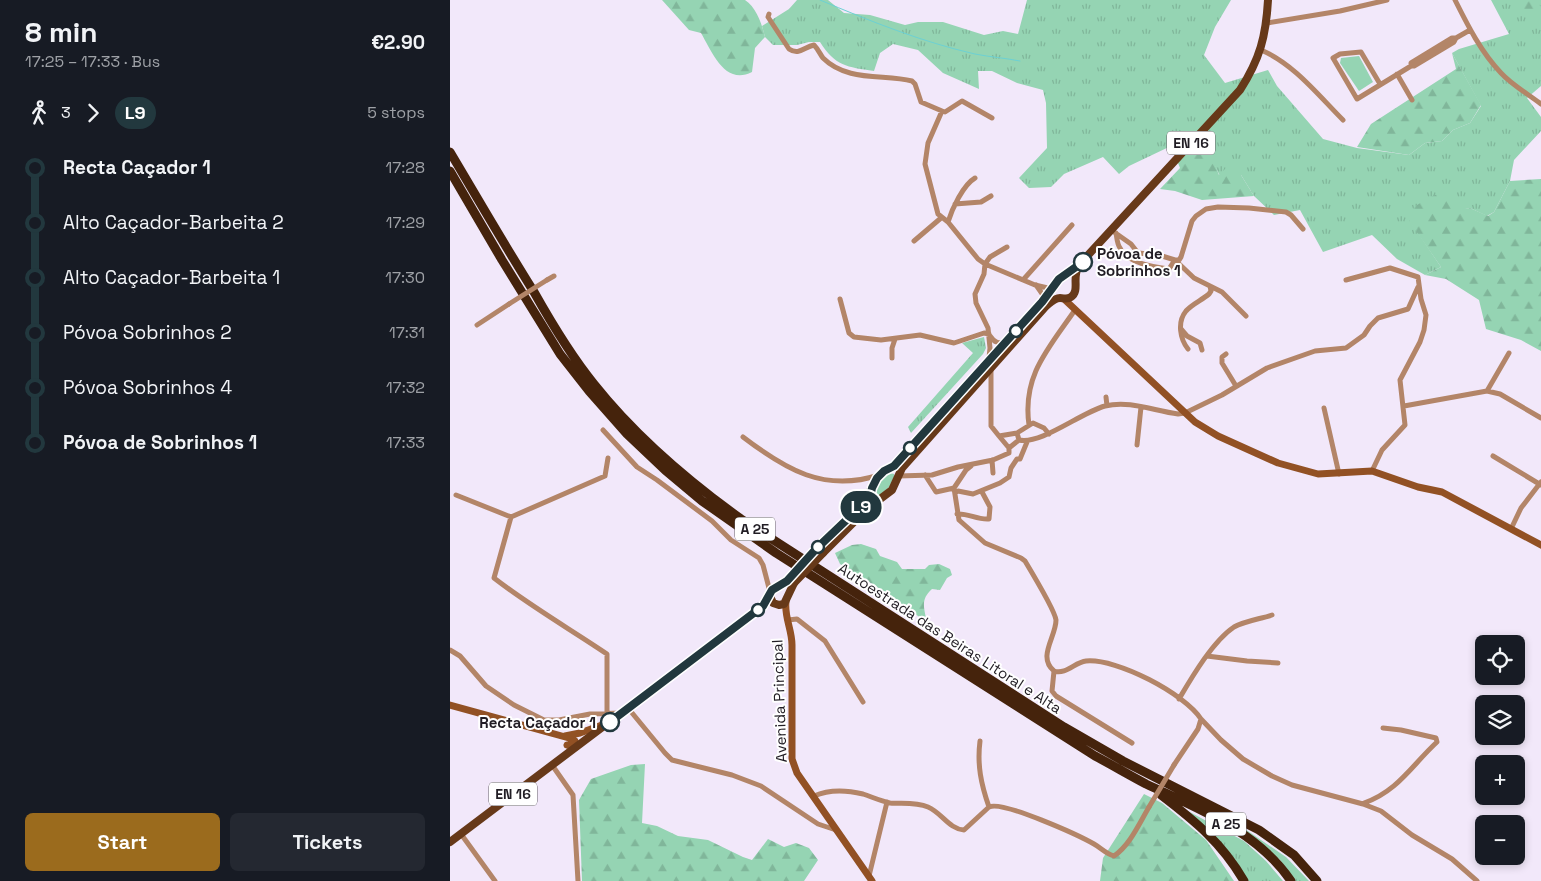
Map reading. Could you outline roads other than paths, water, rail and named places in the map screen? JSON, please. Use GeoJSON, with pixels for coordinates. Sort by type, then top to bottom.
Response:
{"type":"FeatureCollection","features":[{"type":"Feature","properties":{"kind":"highway","name":"Autoestrada das Beiras Litoral e Alta"},"geometry":{"type":"LineString","coordinates":[[450,152],[567,348],[594,384],[633,428],[668,463],[741,519],[1064,727],[1123,761],[1259,830],[1294,856],[1317,881]]}},
{"type":"Feature","properties":{"kind":"highway","name":"Autoestrada das Beiras Litoral e Alta"},"geometry":{"type":"LineString","coordinates":[[450,171],[560,354],[589,391],[627,434],[665,470],[702,501],[776,553],[1095,756],[1244,834],[1269,854],[1291,881]]}},
{"type":"Feature","properties":{"kind":"highway"},"geometry":{"type":"LineString","coordinates":[[1147,784],[1198,823],[1219,844],[1235,865],[1244,881]]}},
{"type":"Feature","properties":{"kind":"main road","name":"EN 16"},"geometry":{"type":"LineString","coordinates":[[820,551],[867,509],[892,490],[898,475],[908,461],[979,382],[1006,342],[1042,302],[1057,282],[1078,266],[1114,232],[1240,90],[1254,68],[1260,50],[1267,22],[1268,0]]}},
{"type":"Feature","properties":{"kind":"main road"},"geometry":{"type":"LineString","coordinates":[[1074,296],[1076,289],[1075,274],[1078,266]]}},
{"type":"Feature","properties":{"kind":"main road"},"geometry":{"type":"LineString","coordinates":[[1063,278],[1070,278],[1075,282]]}},
{"type":"Feature","properties":{"kind":"main road"},"geometry":{"type":"LineString","coordinates":[[1054,287],[1056,293],[1062,298]]}},
{"type":"Feature","properties":{"kind":"main road","name":"EN 16"},"geometry":{"type":"LineString","coordinates":[[450,842],[763,606],[791,581],[860,507],[880,475],[894,466],[1046,306],[1055,300],[1074,296]]}},
{"type":"Feature","properties":{"kind":"main road"},"geometry":{"type":"LineString","coordinates":[[890,468],[895,470],[898,475]]}},
{"type":"Feature","properties":{"kind":"main road"},"geometry":{"type":"LineString","coordinates":[[871,492],[874,498],[879,499]]}},
{"type":"Feature","properties":{"kind":"main road","name":"EN 16"},"geometry":{"type":"LineString","coordinates":[[787,598],[791,581]]}},
{"type":"Feature","properties":{"kind":"main road"},"geometry":{"type":"LineString","coordinates":[[785,589],[787,598],[781,605],[774,596],[785,589]]}},
{"type":"Feature","properties":{"kind":"street"},"geometry":{"type":"LineString","coordinates":[[1267,22],[1340,11],[1386,0]]}},
{"type":"Feature","properties":{"kind":"street"},"geometry":{"type":"LineString","coordinates":[[1455,0],[1485,54],[1502,74],[1541,104]]}},
{"type":"Feature","properties":{"kind":"street"},"geometry":{"type":"LineString","coordinates":[[769,14],[768,17],[792,51],[798,53],[814,46],[830,64],[846,71],[867,76],[912,81],[915,84],[921,102],[942,112],[962,101],[992,118]]}},
{"type":"Feature","properties":{"kind":"street"},"geometry":{"type":"LineString","coordinates":[[1380,84],[1361,52],[1340,54],[1333,58],[1357,99],[1454,42],[1456,38],[1470,30]]}},
{"type":"Feature","properties":{"kind":"street"},"geometry":{"type":"LineString","coordinates":[[1260,50],[1273,55],[1286,64],[1343,120]]}},
{"type":"Feature","properties":{"kind":"street"},"geometry":{"type":"LineString","coordinates":[[1397,74],[1412,100]]}},
{"type":"Feature","properties":{"kind":"street"},"geometry":{"type":"LineString","coordinates":[[942,112],[928,143],[925,164],[937,210],[941,218],[948,222],[978,259],[985,264],[1035,285],[1054,287]]}},
{"type":"Feature","properties":{"kind":"street"},"geometry":{"type":"LineString","coordinates":[[948,222],[955,204],[970,180],[975,178]]}},
{"type":"Feature","properties":{"kind":"street"},"geometry":{"type":"LineString","coordinates":[[955,204],[981,202],[991,196]]}},
{"type":"Feature","properties":{"kind":"street"},"geometry":{"type":"LineString","coordinates":[[1114,232],[1123,253],[1145,266],[1169,268],[1175,260],[1179,260],[1181,257],[1190,226],[1196,216],[1212,207],[1286,212],[1291,215],[1302,229]]}},
{"type":"Feature","properties":{"kind":"street"},"geometry":{"type":"LineString","coordinates":[[914,241],[941,218]]}},
{"type":"Feature","properties":{"kind":"street"},"geometry":{"type":"LineString","coordinates":[[1023,280],[1072,225]]}},
{"type":"Feature","properties":{"kind":"street"},"geometry":{"type":"LineString","coordinates":[[1114,232],[1131,244],[1138,253],[1159,255],[1175,260],[1194,278],[1222,292],[1246,316]]}},
{"type":"Feature","properties":{"kind":"street"},"geometry":{"type":"LineString","coordinates":[[1007,247],[990,257],[985,264],[984,274],[975,298],[986,322],[989,334],[991,426],[1017,459]]}},
{"type":"Feature","properties":{"kind":"street"},"geometry":{"type":"LineString","coordinates":[[1346,280],[1390,268],[1418,277],[1418,287],[1426,315],[1420,342],[1400,380],[1405,425],[1382,450],[1372,471]]}},
{"type":"Feature","properties":{"kind":"street"},"geometry":{"type":"LineString","coordinates":[[477,325],[554,276]]}},
{"type":"Feature","properties":{"kind":"street"},"geometry":{"type":"LineString","coordinates":[[1035,285],[1042,295],[1042,302]]}},
{"type":"Feature","properties":{"kind":"street"},"geometry":{"type":"LineString","coordinates":[[1188,349],[1183,344],[1180,328],[1184,313],[1208,294],[1210,286]]}},
{"type":"Feature","properties":{"kind":"street"},"geometry":{"type":"LineString","coordinates":[[1019,440],[1027,442],[1049,434],[1074,419],[1107,406],[1122,405],[1181,412],[1236,386],[1267,368],[1316,351],[1346,348],[1364,335],[1378,318],[1408,309],[1418,287]]}},
{"type":"Feature","properties":{"kind":"street"},"geometry":{"type":"LineString","coordinates":[[1074,296],[1071,302],[1074,310]]}},
{"type":"Feature","properties":{"kind":"street"},"geometry":{"type":"LineString","coordinates":[[1062,298],[1181,412],[1210,432],[1264,458],[1318,474],[1372,471],[1418,487],[1442,492],[1541,545]]}},
{"type":"Feature","properties":{"kind":"street"},"geometry":{"type":"LineString","coordinates":[[840,299],[851,335],[854,337],[874,340],[920,335],[954,343],[989,334]]}},
{"type":"Feature","properties":{"kind":"street"},"geometry":{"type":"LineString","coordinates":[[1029,426],[1028,394],[1032,378],[1043,357],[1074,310]]}},
{"type":"Feature","properties":{"kind":"street"},"geometry":{"type":"LineString","coordinates":[[1180,328],[1187,336],[1200,343],[1202,350]]}},
{"type":"Feature","properties":{"kind":"street"},"geometry":{"type":"LineString","coordinates":[[989,334],[997,342],[1006,342]]}},
{"type":"Feature","properties":{"kind":"street"},"geometry":{"type":"LineString","coordinates":[[892,358],[892,348],[895,339]]}},
{"type":"Feature","properties":{"kind":"street"},"geometry":{"type":"LineString","coordinates":[[1487,391],[1510,353]]}},
{"type":"Feature","properties":{"kind":"street"},"geometry":{"type":"LineString","coordinates":[[1226,354],[1222,358],[1222,362],[1236,386]]}},
{"type":"Feature","properties":{"kind":"street"},"geometry":{"type":"LineString","coordinates":[[979,382],[986,384],[990,388]]}},
{"type":"Feature","properties":{"kind":"street"},"geometry":{"type":"LineString","coordinates":[[1404,406],[1487,391],[1500,394],[1541,418]]}},
{"type":"Feature","properties":{"kind":"street"},"geometry":{"type":"LineString","coordinates":[[1106,397],[1107,406]]}},
{"type":"Feature","properties":{"kind":"street"},"geometry":{"type":"LineString","coordinates":[[1137,445],[1141,407]]}},
{"type":"Feature","properties":{"kind":"street"},"geometry":{"type":"LineString","coordinates":[[1324,408],[1339,474]]}},
{"type":"Feature","properties":{"kind":"street"},"geometry":{"type":"LineString","coordinates":[[999,436],[1017,433],[1033,423],[1044,428],[1049,434]]}},
{"type":"Feature","properties":{"kind":"street"},"geometry":{"type":"LineString","coordinates":[[603,430],[637,467],[712,521],[731,540],[759,558],[763,565],[769,588],[787,618],[796,619],[825,642],[863,702]]}},
{"type":"Feature","properties":{"kind":"street"},"geometry":{"type":"LineString","coordinates":[[1017,433],[1019,440]]}},
{"type":"Feature","properties":{"kind":"street"},"geometry":{"type":"LineString","coordinates":[[743,436],[777,462],[814,478],[831,481],[860,481],[880,475]]}},
{"type":"Feature","properties":{"kind":"street"},"geometry":{"type":"LineString","coordinates":[[898,475],[932,475],[992,460],[1009,451],[1019,440]]}},
{"type":"Feature","properties":{"kind":"street"},"geometry":{"type":"LineString","coordinates":[[925,474],[936,492],[958,491],[971,494],[982,492],[1009,477],[1027,442]]}},
{"type":"Feature","properties":{"kind":"street"},"geometry":{"type":"LineString","coordinates":[[1493,456],[1540,484],[1521,508],[1511,529]]}},
{"type":"Feature","properties":{"kind":"street"},"geometry":{"type":"LineString","coordinates":[[456,494],[511,517],[604,476],[608,458]]}},
{"type":"Feature","properties":{"kind":"street"},"geometry":{"type":"LineString","coordinates":[[992,460],[992,474]]}},
{"type":"Feature","properties":{"kind":"street"},"geometry":{"type":"LineString","coordinates":[[908,461],[911,475]]}},
{"type":"Feature","properties":{"kind":"street"},"geometry":{"type":"LineString","coordinates":[[974,464],[966,470],[954,491],[957,516],[966,528],[985,543],[1021,558],[1028,566],[1054,614],[1055,625],[1047,652],[1048,663],[1054,672],[1052,691],[1056,696],[1132,743]]}},
{"type":"Feature","properties":{"kind":"street"},"geometry":{"type":"LineString","coordinates":[[860,481],[871,492]]}},
{"type":"Feature","properties":{"kind":"street"},"geometry":{"type":"LineString","coordinates":[[957,516],[963,514],[981,520],[989,519],[990,507],[982,492]]}},
{"type":"Feature","properties":{"kind":"street"},"geometry":{"type":"LineString","coordinates":[[511,517],[494,578],[517,596],[558,620],[607,654],[607,714]]}},
{"type":"Feature","properties":{"kind":"street","name":"Avenida Principal"},"geometry":{"type":"LineString","coordinates":[[787,598],[787,618],[792,634],[792,759],[797,772],[870,879]]}},
{"type":"Feature","properties":{"kind":"street"},"geometry":{"type":"LineString","coordinates":[[1178,699],[1207,656],[1234,628],[1272,615]]}},
{"type":"Feature","properties":{"kind":"street"},"geometry":{"type":"LineString","coordinates":[[450,650],[460,656],[486,686],[514,705],[544,720],[559,720],[590,714],[621,713]]}},
{"type":"Feature","properties":{"kind":"street"},"geometry":{"type":"LineString","coordinates":[[1207,656],[1278,663]]}},
{"type":"Feature","properties":{"kind":"street"},"geometry":{"type":"LineString","coordinates":[[1054,672],[1061,672],[1086,661],[1124,668],[1151,680],[1197,713],[1221,740],[1243,758],[1272,776],[1292,785],[1363,804],[1381,811],[1412,835],[1452,859],[1478,881]]}},
{"type":"Feature","properties":{"kind":"street"},"geometry":{"type":"LineString","coordinates":[[450,704],[573,739],[576,747]]}},
{"type":"Feature","properties":{"kind":"street"},"geometry":{"type":"LineString","coordinates":[[628,708],[672,760],[732,775],[762,786],[818,824],[836,830]]}},
{"type":"Feature","properties":{"kind":"street"},"geometry":{"type":"LineString","coordinates":[[814,796],[824,792],[843,791],[862,794],[887,802],[926,806],[937,811],[951,825],[964,830],[993,805],[1037,818],[1095,844],[1109,855],[1114,856],[1126,844],[1198,729],[1201,719]]}},
{"type":"Feature","properties":{"kind":"street"},"geometry":{"type":"LineString","coordinates":[[541,731],[544,720]]}},
{"type":"Feature","properties":{"kind":"street"},"geometry":{"type":"LineString","coordinates":[[562,736],[584,732],[610,722]]}},
{"type":"Feature","properties":{"kind":"street"},"geometry":{"type":"LineString","coordinates":[[1363,804],[1374,799],[1412,770],[1424,754],[1437,742],[1436,738],[1383,728]]}},
{"type":"Feature","properties":{"kind":"street"},"geometry":{"type":"LineString","coordinates":[[562,736],[568,745],[576,747]]}},
{"type":"Feature","properties":{"kind":"street"},"geometry":{"type":"LineString","coordinates":[[980,741],[978,768],[981,785],[989,807]]}},
{"type":"Feature","properties":{"kind":"street"},"geometry":{"type":"LineString","coordinates":[[565,755],[568,745]]}},
{"type":"Feature","properties":{"kind":"street"},"geometry":{"type":"LineString","coordinates":[[552,765],[573,795],[578,881]]}},
{"type":"Feature","properties":{"kind":"street"},"geometry":{"type":"LineString","coordinates":[[870,879],[887,802]]}},
{"type":"Feature","properties":{"kind":"street"},"geometry":{"type":"LineString","coordinates":[[818,824],[828,818]]}},
{"type":"Feature","properties":{"kind":"street"},"geometry":{"type":"LineString","coordinates":[[461,834],[494,881]]}},
{"type":"Feature","properties":{"kind":"waterway"},"geometry":{"type":"LineString","coordinates":[[820,0],[877,23],[935,43],[975,54],[1020,61]]}},
{"type":"Feature","properties":{"kind":"place","name":"Póvoa de Sobrinhos 1"},"geometry":{"type":"Point","coordinates":[1083,262]}},
{"type":"Feature","properties":{"kind":"place","name":"Recta Caçador 1"},"geometry":{"type":"Point","coordinates":[610,722]}}]}
